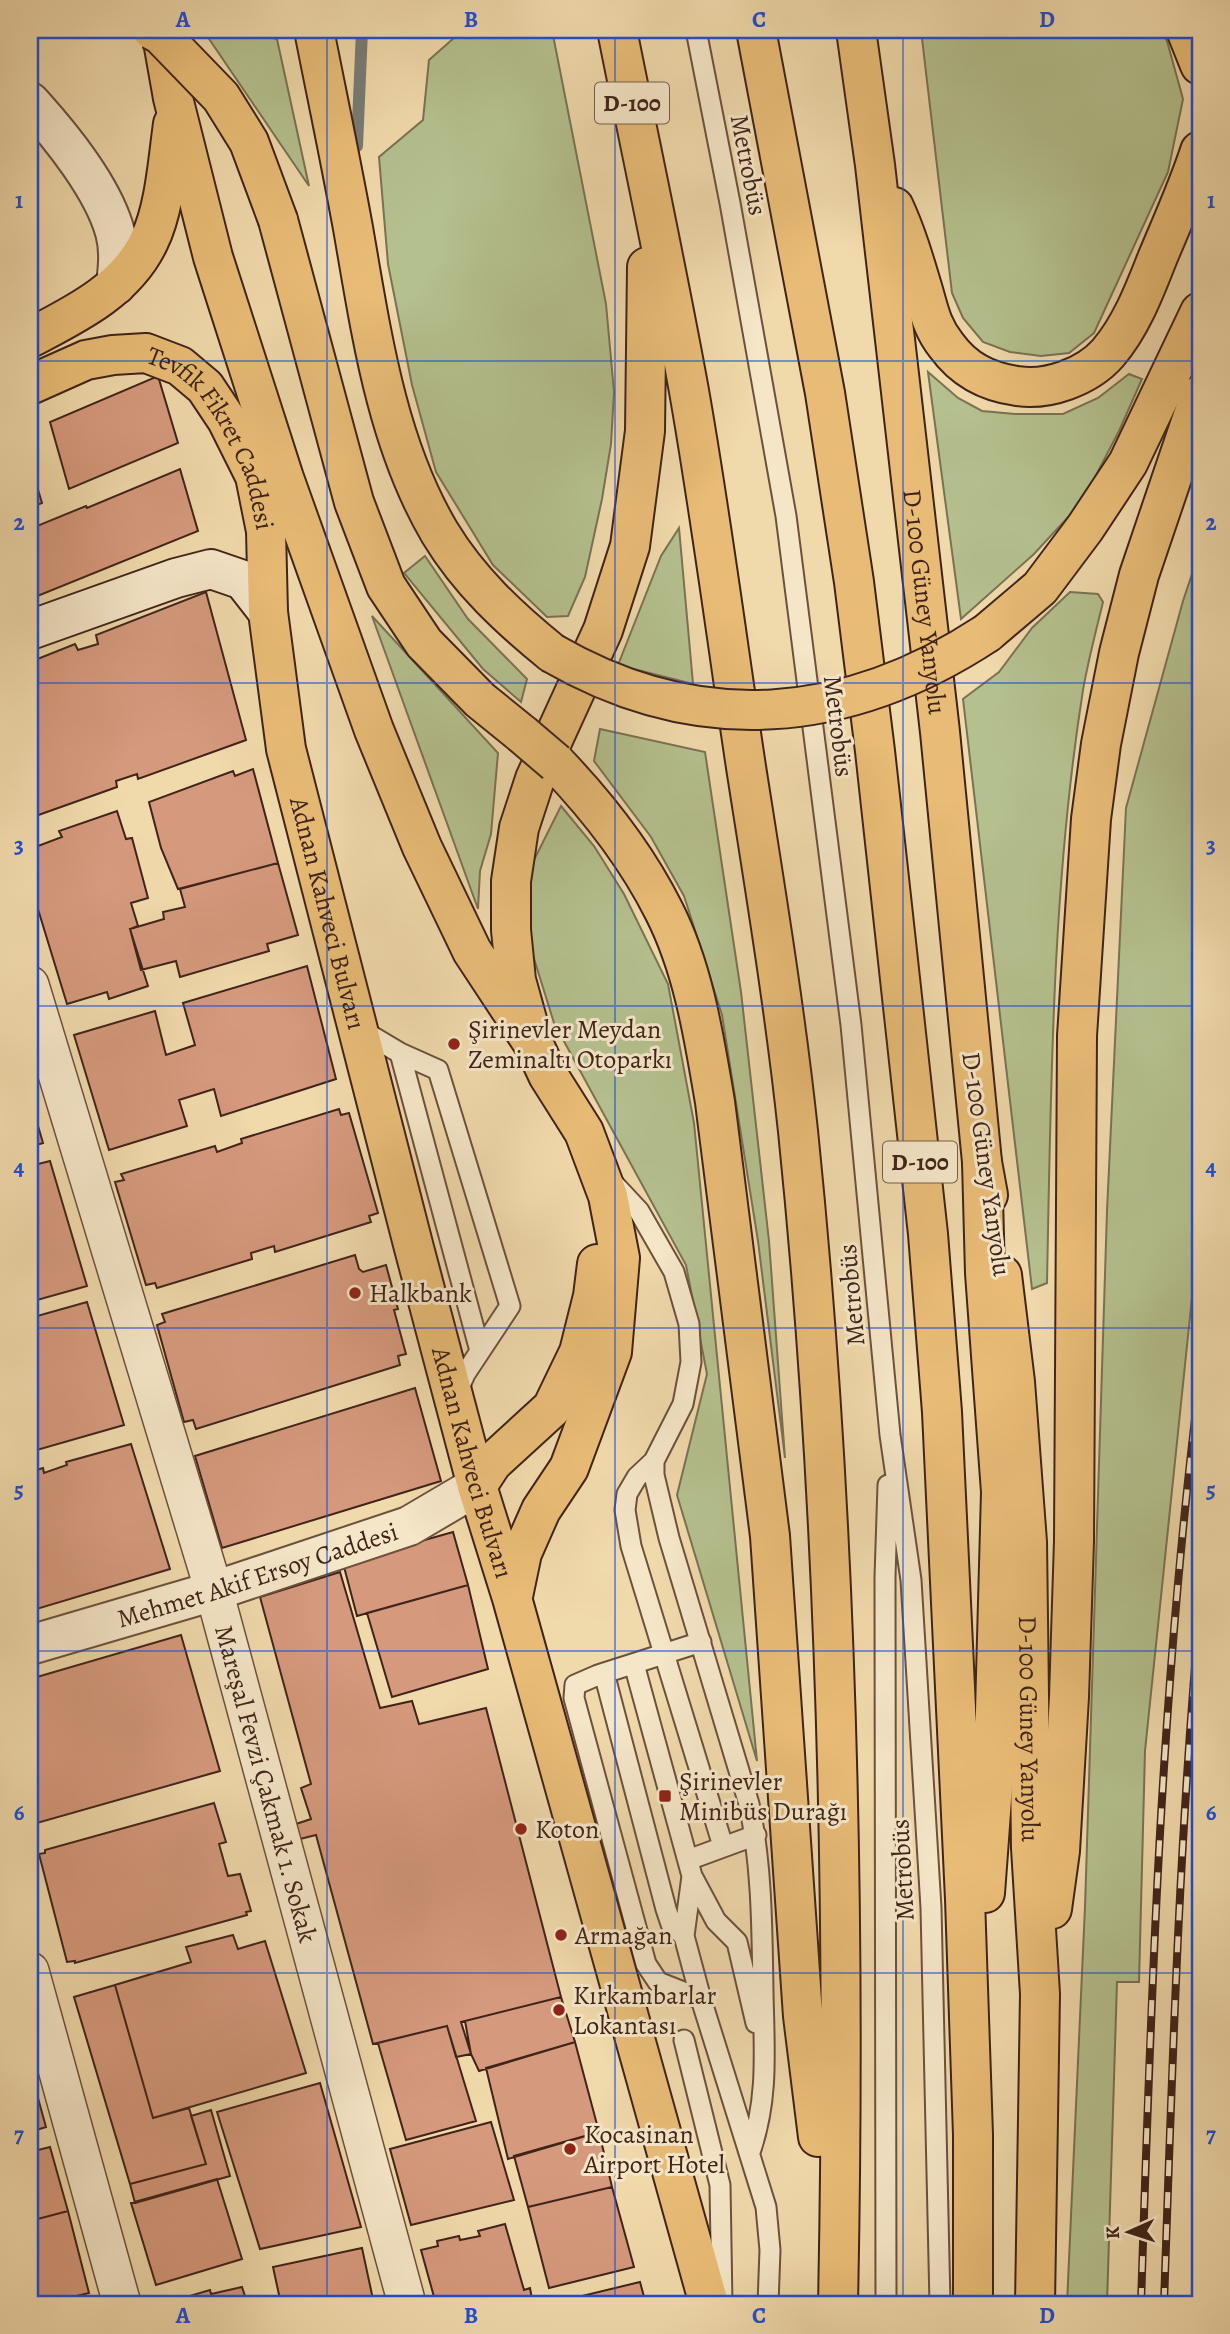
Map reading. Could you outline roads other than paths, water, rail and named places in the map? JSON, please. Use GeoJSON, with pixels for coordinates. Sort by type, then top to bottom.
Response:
{"type":"FeatureCollection","features":[{"type":"Feature","properties":{"kind":"main road"},"geometry":{"type":"LineString","coordinates":[[152,30],[161,35],[221,97],[249,142],[278,220],[354,502],[386,586],[424,643],[480,700],[556,764],[613,828],[639,866],[665,913],[688,974],[704,1038],[715,1102],[770,1536],[803,2016],[838,2300]]}},
{"type":"Feature","properties":{"kind":"main road"},"geometry":{"type":"LineString","coordinates":[[161,30],[173,98],[213,257],[284,478],[370,718],[422,847],[472,951],[534,1045],[548,1075],[584,1132],[602,1181],[620,1258],[612,1352],[569,1468],[541,1510],[522,1553],[512,1598]]}},
{"type":"Feature","properties":{"kind":"main road"},"geometry":{"type":"LineString","coordinates":[[314,30],[371,328],[397,437],[424,502],[440,534],[470,576],[510,619],[552,653],[606,682],[650,696],[722,709],[796,708],[839,701],[888,686],[954,655],[987,633],[1040,588],[1107,496],[1128,463],[1200,312]]}},
{"type":"Feature","properties":{"kind":"main road","name":"D-100"},"geometry":{"type":"LineString","coordinates":[[617,30],[689,393],[798,1126],[813,1293],[827,1536],[839,1889],[838,2300]]}},
{"type":"Feature","properties":{"kind":"main road","name":"D-100"},"geometry":{"type":"LineString","coordinates":[[756,30],[825,393],[854,582],[928,1234],[942,1412],[968,1991],[973,2134],[972,2304]]}},
{"type":"Feature","properties":{"kind":"main road","name":"D-100 Güney Yanyolu"},"geometry":{"type":"LineString","coordinates":[[856,30],[875,165],[940,732],[982,1162],[1002,1275],[1022,1461],[1027,1542],[1031,1848],[1040,1994],[1035,2304]]}},
{"type":"Feature","properties":{"kind":"main road"},"geometry":{"type":"LineString","coordinates":[[1186,30],[1200,65]]}},
{"type":"Feature","properties":{"kind":"main road"},"geometry":{"type":"LineString","coordinates":[[30,338],[80,313],[116,285],[135,264],[150,240],[164,190],[173,122],[173,98]]}},
{"type":"Feature","properties":{"kind":"main road"},"geometry":{"type":"LineString","coordinates":[[875,165],[905,231],[930,320],[943,342],[954,356],[979,376],[1001,384],[1031,388],[1055,385],[1082,372],[1106,355],[1120,337],[1135,311],[1189,184],[1200,151]]}},
{"type":"Feature","properties":{"kind":"main road"},"geometry":{"type":"LineString","coordinates":[[534,1045],[516,980],[510,930],[510,881],[519,828],[535,779],[603,630],[630,546],[645,431],[647,177]]}},
{"type":"Feature","properties":{"kind":"main road","name":"Tevfik Fikret Caddesi"},"geometry":{"type":"LineString","coordinates":[[30,385],[86,360],[146,353],[180,366],[205,387],[227,420],[255,476],[266,531],[268,612]]}},
{"type":"Feature","properties":{"kind":"main road"},"geometry":{"type":"LineString","coordinates":[[1040,1994],[1060,1851],[1069,1697],[1074,1541],[1077,1036],[1091,819],[1101,744],[1119,653],[1139,575],[1200,395]]}},
{"type":"Feature","properties":{"kind":"main road"},"geometry":{"type":"LineString","coordinates":[[268,612],[284,478]]}},
{"type":"Feature","properties":{"kind":"main road","name":"Adnan Kahveci Bulvarı"},"geometry":{"type":"LineString","coordinates":[[268,612],[286,749],[357,1027],[477,1486],[512,1598],[709,2304]]}},
{"type":"Feature","properties":{"kind":"main road"},"geometry":{"type":"LineString","coordinates":[[968,1991],[987,1880],[996,1706],[1001,1492],[985,1273],[982,1162]]}},
{"type":"Feature","properties":{"kind":"main road"},"geometry":{"type":"LineString","coordinates":[[477,1486],[492,1463],[552,1408],[579,1352],[593,1296],[602,1181]]}},
{"type":"Feature","properties":{"kind":"street"},"geometry":{"type":"LineString","coordinates":[[30,102],[56,131],[104,206],[115,231],[119,256],[116,285]]}},
{"type":"Feature","properties":{"kind":"street"},"geometry":{"type":"LineString","coordinates":[[30,630],[176,578],[211,569],[243,580],[268,612]]}},
{"type":"Feature","properties":{"kind":"street","name":"Mareşal Fevzi Çakmak 1. Sokak"},"geometry":{"type":"LineString","coordinates":[[30,985],[214,1591],[407,2304]]}},
{"type":"Feature","properties":{"kind":"street","name":"Mehmet Akif Ersoy Caddesi"},"geometry":{"type":"LineString","coordinates":[[30,1645],[214,1591],[410,1525],[477,1486]]}},
{"type":"Feature","properties":{"kind":"street"},"geometry":{"type":"LineString","coordinates":[[30,1971],[122,2304]]}},
{"type":"Feature","properties":{"kind":"lane","name":"Metrobüs"},"geometry":{"type":"LineString","coordinates":[[696,30],[786,516],[851,1026],[890,1435],[911,1580],[931,1908],[940,2304]]}},
{"type":"Feature","properties":{"kind":"lane"},"geometry":{"type":"LineString","coordinates":[[357,1027],[400,1053],[438,1070],[510,1306],[462,1380],[455,1402]]}},
{"type":"Feature","properties":{"kind":"lane"},"geometry":{"type":"LineString","coordinates":[[400,1053],[480,1351]]}},
{"type":"Feature","properties":{"kind":"lane"},"geometry":{"type":"LineString","coordinates":[[602,1181],[639,1210],[674,1272],[689,1324],[691,1362],[682,1404],[654,1461],[637,1477],[627,1493],[625,1510],[631,1546],[723,1846]]}},
{"type":"Feature","properties":{"kind":"lane","name":"Metrobüs"},"geometry":{"type":"LineString","coordinates":[[887,2304],[885,1577],[890,1435]]}},
{"type":"Feature","properties":{"kind":"lane"},"geometry":{"type":"LineString","coordinates":[[654,1461],[654,1475],[669,1538],[750,1804],[756,1835],[762,1909],[764,2057],[761,2119],[750,2152]]}},
{"type":"Feature","properties":{"kind":"lane"},"geometry":{"type":"LineString","coordinates":[[701,1642],[575,1685],[574,1698],[646,1964],[658,1982],[701,1998]]}},
{"type":"Feature","properties":{"kind":"lane"},"geometry":{"type":"LineString","coordinates":[[634,1664],[690,1868],[716,1921],[737,1942],[764,2057]]}},
{"type":"Feature","properties":{"kind":"lane"},"geometry":{"type":"LineString","coordinates":[[604,1673],[666,1909],[671,1924],[684,1936]]}},
{"type":"Feature","properties":{"kind":"lane"},"geometry":{"type":"LineString","coordinates":[[690,1868],[723,1846],[756,1835]]}},
{"type":"Feature","properties":{"kind":"lane"},"geometry":{"type":"LineString","coordinates":[[690,1868],[684,1936],[766,2207],[770,2250],[768,2304]]}},
{"type":"Feature","properties":{"kind":"lane"},"geometry":{"type":"LineString","coordinates":[[684,2040],[720,2185],[722,2304]]}},
{"type":"Feature","properties":{"kind":"waterway"},"geometry":{"type":"LineString","coordinates":[[357,146],[362,30]]}},
{"type":"Feature","properties":{"kind":"railway"},"geometry":{"type":"LineString","coordinates":[[1141,2304],[1154,1956],[1167,1724],[1200,1378]]}},
{"type":"Feature","properties":{"kind":"railway"},"geometry":{"type":"LineString","coordinates":[[1164,2304],[1181,1869],[1200,1608]]}},
{"type":"Feature","properties":{"kind":"place","name":"Şirinevler Meydan Zeminaltı Otoparkı"},"geometry":{"type":"Point","coordinates":[454,1044]}},
{"type":"Feature","properties":{"kind":"place","name":"Halkbank"},"geometry":{"type":"Point","coordinates":[355,1293]}},
{"type":"Feature","properties":{"kind":"place","name":"Şirinevler Minibüs Durağı"},"geometry":{"type":"Point","coordinates":[665,1796]}},
{"type":"Feature","properties":{"kind":"place","name":"Koton"},"geometry":{"type":"Point","coordinates":[521,1829]}},
{"type":"Feature","properties":{"kind":"place","name":"Armağan"},"geometry":{"type":"Point","coordinates":[561,1935]}},
{"type":"Feature","properties":{"kind":"place","name":"Kırkambarlar Lokantası"},"geometry":{"type":"Point","coordinates":[559,2010]}},
{"type":"Feature","properties":{"kind":"place","name":"Kocasinan Airport Hotel"},"geometry":{"type":"Point","coordinates":[570,2149]}}]}
